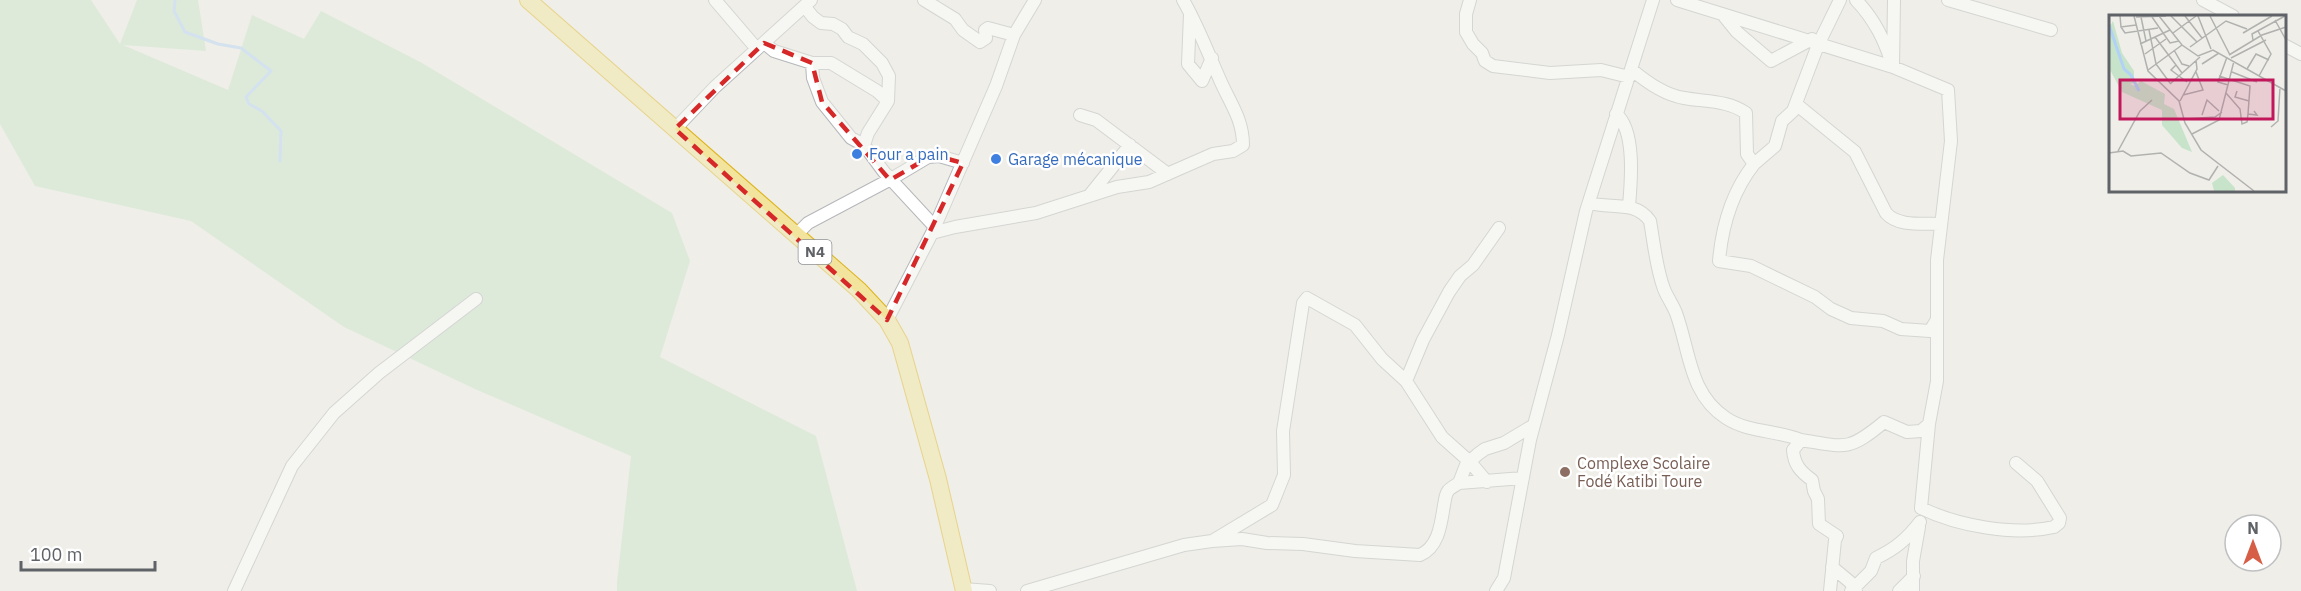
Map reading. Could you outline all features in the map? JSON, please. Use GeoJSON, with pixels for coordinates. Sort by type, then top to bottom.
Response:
{"type":"FeatureCollection","features":[{"type":"Feature","properties":{"kind":"highway","name":"N4"},"geometry":{"type":"LineString","coordinates":[[528,0],[859,290],[887,320],[900,343],[938,478],[963,590]]}},
{"type":"Feature","properties":{"kind":"street"},"geometry":{"type":"LineString","coordinates":[[715,0],[760,46],[812,63],[831,63],[877,91],[888,101]]}},
{"type":"Feature","properties":{"kind":"street"},"geometry":{"type":"LineString","coordinates":[[924,0],[955,19],[963,30],[980,42],[986,38],[985,30],[988,28],[1014,35]]}},
{"type":"Feature","properties":{"kind":"street"},"geometry":{"type":"LineString","coordinates":[[887,320],[934,230],[996,86],[1014,35],[1035,0]]}},
{"type":"Feature","properties":{"kind":"street"},"geometry":{"type":"LineString","coordinates":[[934,230],[1036,213],[1118,187],[1149,182],[1213,154],[1233,151],[1244,145],[1235,107],[1221,83],[1212,58],[1183,0]]}},
{"type":"Feature","properties":{"kind":"street"},"geometry":{"type":"LineString","coordinates":[[1470,0],[1466,14],[1466,32],[1485,61],[1493,66],[1550,74],[1601,70],[1630,73],[1682,98],[1707,99],[1736,106],[1746,113],[1747,154],[1754,164]]}},
{"type":"Feature","properties":{"kind":"street"},"geometry":{"type":"LineString","coordinates":[[1496,591],[1503,578],[1534,425],[1589,203],[1653,0]]}},
{"type":"Feature","properties":{"kind":"street"},"geometry":{"type":"LineString","coordinates":[[1677,0],[1893,67],[1948,90],[1951,141],[1937,260],[1937,381],[1929,424],[1922,508],[1913,561],[1913,591]]}},
{"type":"Feature","properties":{"kind":"street"},"geometry":{"type":"LineString","coordinates":[[1840,0],[1827,27],[1813,43],[1796,104],[1793,111],[1782,121],[1775,147],[1754,164],[1739,184],[1729,218],[1723,228],[1719,261],[1751,266],[1815,297],[1831,309],[1851,318],[1882,321],[1901,329],[1930,331],[1936,321]]}},
{"type":"Feature","properties":{"kind":"street"},"geometry":{"type":"LineString","coordinates":[[1856,0],[1872,16],[1886,45],[1893,67]]}},
{"type":"Feature","properties":{"kind":"street"},"geometry":{"type":"LineString","coordinates":[[1893,67],[1894,0]]}},
{"type":"Feature","properties":{"kind":"street"},"geometry":{"type":"LineString","coordinates":[[1948,0],[2051,30]]}},
{"type":"Feature","properties":{"kind":"street"},"geometry":{"type":"LineString","coordinates":[[2203,0],[2231,15]]}},
{"type":"Feature","properties":{"kind":"street"},"geometry":{"type":"LineString","coordinates":[[675,129],[715,87],[808,3],[813,17],[821,23],[833,24],[842,29],[848,37],[863,44],[882,63],[889,76],[888,101],[868,133],[864,145]]}},
{"type":"Feature","properties":{"kind":"street"},"geometry":{"type":"LineString","coordinates":[[1190,12],[1188,64],[1202,81],[1212,58]]}},
{"type":"Feature","properties":{"kind":"street"},"geometry":{"type":"LineString","coordinates":[[1722,14],[1737,32],[1771,61],[1813,43]]}},
{"type":"Feature","properties":{"kind":"street"},"geometry":{"type":"LineString","coordinates":[[2286,46],[2301,54]]}},
{"type":"Feature","properties":{"kind":"street"},"geometry":{"type":"LineString","coordinates":[[812,63],[813,78],[822,102],[851,138],[864,145],[934,230]]}},
{"type":"Feature","properties":{"kind":"street"},"geometry":{"type":"LineString","coordinates":[[1796,104],[1855,152],[1891,219],[1899,222],[1941,224]]}},
{"type":"Feature","properties":{"kind":"street"},"geometry":{"type":"LineString","coordinates":[[1616,114],[1622,119],[1633,161],[1629,206]]}},
{"type":"Feature","properties":{"kind":"street"},"geometry":{"type":"LineString","coordinates":[[1080,115],[1096,120],[1168,174]]}},
{"type":"Feature","properties":{"kind":"street"},"geometry":{"type":"LineString","coordinates":[[1089,196],[1130,145]]}},
{"type":"Feature","properties":{"kind":"street"},"geometry":{"type":"LineString","coordinates":[[796,235],[814,219],[933,155],[963,163]]}},
{"type":"Feature","properties":{"kind":"street"},"geometry":{"type":"LineString","coordinates":[[1589,203],[1602,206],[1629,206],[1644,213],[1650,221],[1664,288],[1676,313],[1687,359],[1708,404],[1726,418],[1741,426],[1789,435],[1801,440],[1845,447],[1864,440],[1884,422],[1907,432],[1921,431],[1929,424]]}},
{"type":"Feature","properties":{"kind":"street"},"geometry":{"type":"LineString","coordinates":[[1406,381],[1423,340],[1449,292],[1460,276],[1473,265],[1499,228]]}},
{"type":"Feature","properties":{"kind":"street"},"geometry":{"type":"LineString","coordinates":[[1212,541],[1272,505],[1284,475],[1283,431],[1303,303],[1307,298],[1355,325],[1382,359],[1406,381],[1442,437],[1470,462],[1487,482]]}},
{"type":"Feature","properties":{"kind":"street"},"geometry":{"type":"LineString","coordinates":[[234,591],[292,466],[334,413],[379,373],[476,299]]}},
{"type":"Feature","properties":{"kind":"street"},"geometry":{"type":"LineString","coordinates":[[1459,483],[1462,471],[1485,449],[1504,443],[1534,425]]}},
{"type":"Feature","properties":{"kind":"street"},"geometry":{"type":"LineString","coordinates":[[1801,440],[1793,450],[1793,457],[1800,471],[1812,480],[1818,499],[1819,524],[1837,536],[1830,591]]}},
{"type":"Feature","properties":{"kind":"street"},"geometry":{"type":"LineString","coordinates":[[1922,508],[1950,519],[2005,531],[2054,527],[2061,518],[2037,481],[2016,463]]}},
{"type":"Feature","properties":{"kind":"street"},"geometry":{"type":"LineString","coordinates":[[1027,591],[1169,550],[1212,541],[1242,539],[1355,551],[1420,555],[1429,551],[1434,543],[1440,529],[1447,492],[1459,483],[1523,478]]}},
{"type":"Feature","properties":{"kind":"street"},"geometry":{"type":"LineString","coordinates":[[1832,567],[1854,590],[1871,571],[1876,558],[1907,540],[1920,522]]}},
{"type":"Feature","properties":{"kind":"street"},"geometry":{"type":"LineString","coordinates":[[1899,591],[1914,576]]}},
{"type":"Feature","properties":{"kind":"street"},"geometry":{"type":"LineString","coordinates":[[963,590],[990,591]]}},
{"type":"Feature","properties":{"kind":"highlighted area"},"geometry":{"type":"Polygon","coordinates":[[[764,43],[812,63],[822,102],[890,180],[933,155],[963,163],[887,320],[675,129],[764,43]]]}},
{"type":"Feature","properties":{"kind":"green space"},"geometry":{"type":"Polygon","coordinates":[[[0,0],[91,0],[120,44],[137,0],[198,0],[206,51],[123,45],[228,90],[252,15],[304,39],[321,11],[422,63],[672,213],[690,261],[660,357],[816,436],[857,591],[617,591],[631,456],[475,389],[344,327],[191,221],[35,186],[0,124],[0,0]]]}},
{"type":"Feature","properties":{"kind":"waterway"},"geometry":{"type":"LineString","coordinates":[[175,0],[174,11],[185,32],[218,44],[241,48],[271,71],[246,97],[249,104],[262,111],[281,131],[280,161]]}},
{"type":"Feature","properties":{"kind":"place","name":"Four a pain"},"geometry":{"type":"Point","coordinates":[857,154]}},
{"type":"Feature","properties":{"kind":"place","name":"Garage mécanique"},"geometry":{"type":"Point","coordinates":[996,159]}},
{"type":"Feature","properties":{"kind":"place","name":"Complexe Scolaire Fodé Katibi Toure"},"geometry":{"type":"Point","coordinates":[1565,472]}}]}
